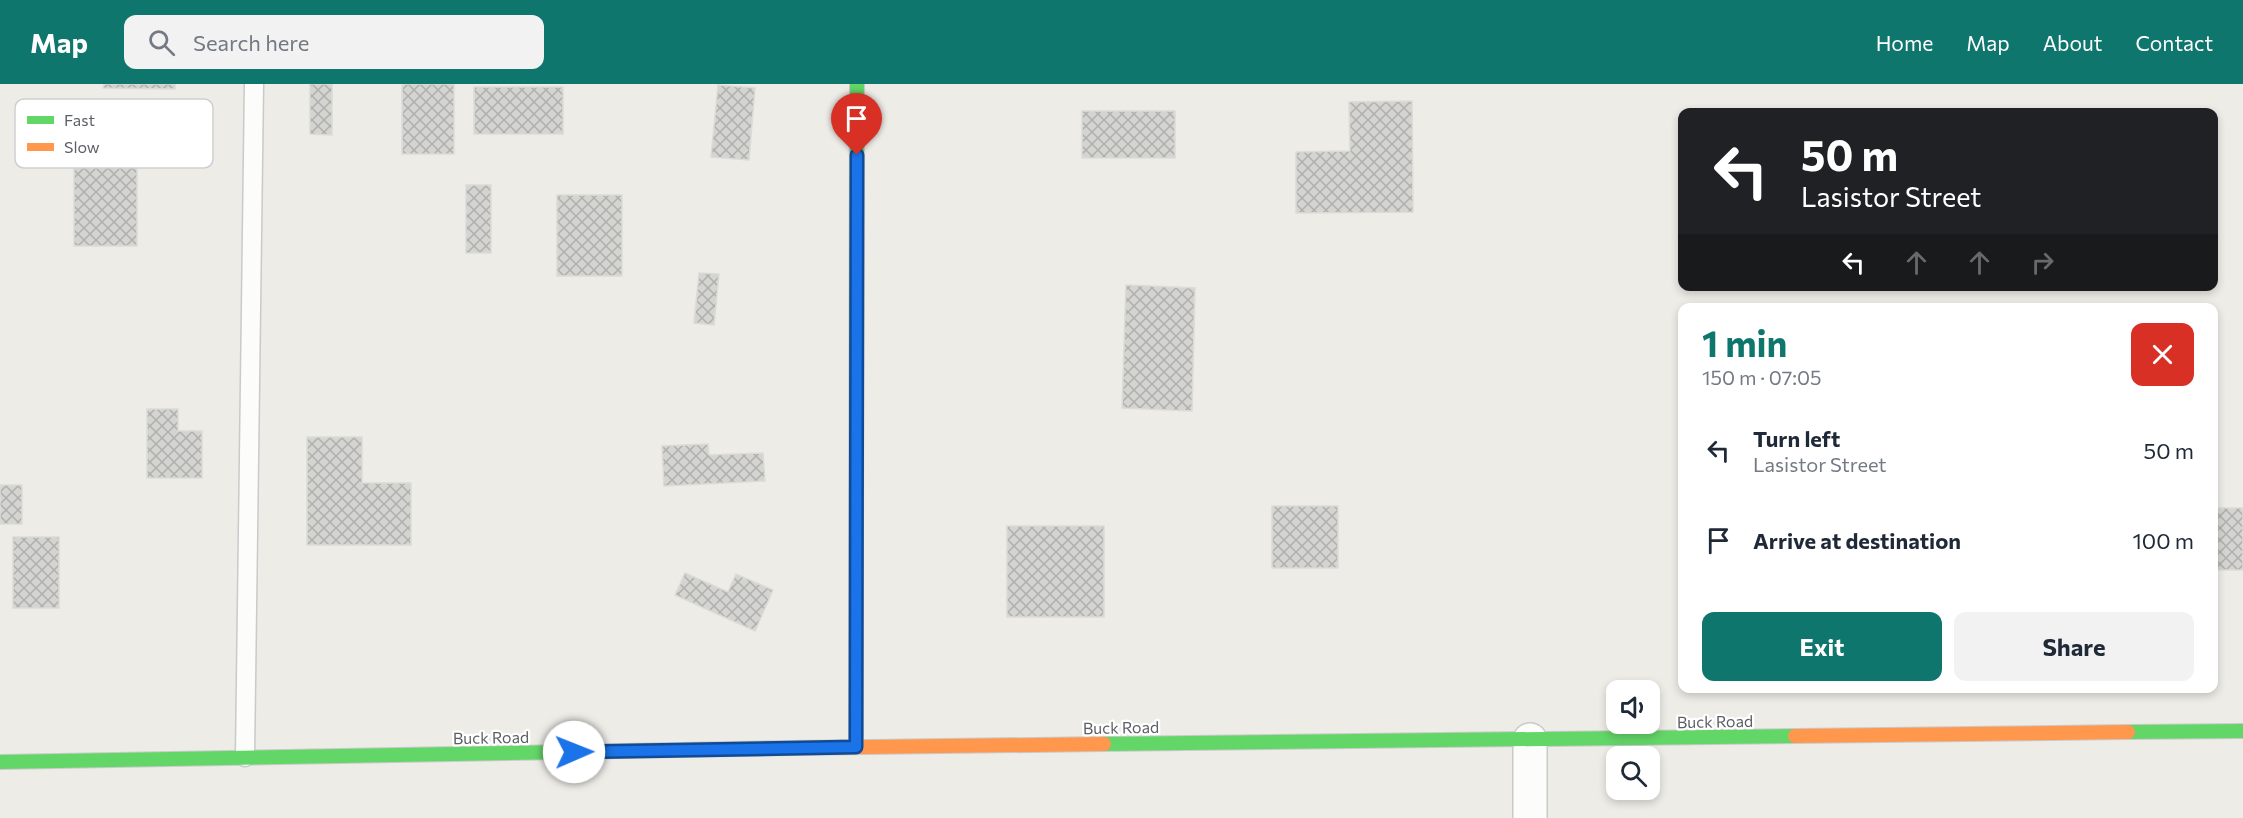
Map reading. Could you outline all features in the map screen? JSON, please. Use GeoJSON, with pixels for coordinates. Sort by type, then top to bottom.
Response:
{"type":"FeatureCollection","features":[{"type":"Feature","properties":{"kind":"street"},"geometry":{"type":"LineString","coordinates":[[856,747],[857,84]]}},
{"type":"Feature","properties":{"kind":"street","name":"Buck Road"},"geometry":{"type":"LineString","coordinates":[[0,762],[856,747],[2243,731]]}},
{"type":"Feature","properties":{"kind":"street"},"geometry":{"type":"LineString","coordinates":[[1530,740],[1530,818]]}},
{"type":"Feature","properties":{"kind":"lane"},"geometry":{"type":"LineString","coordinates":[[245,757],[254,84]]}},
{"type":"Feature","properties":{"kind":"building"},"geometry":{"type":"Polygon","coordinates":[[[104,84],[175,84],[175,89],[103,88],[104,84]]]}},
{"type":"Feature","properties":{"kind":"building"},"geometry":{"type":"Polygon","coordinates":[[[310,84],[332,84],[332,135],[310,134],[310,84]]]}},
{"type":"Feature","properties":{"kind":"building"},"geometry":{"type":"Polygon","coordinates":[[[402,84],[454,84],[454,154],[402,154],[402,84]]]}},
{"type":"Feature","properties":{"kind":"building"},"geometry":{"type":"Polygon","coordinates":[[[718,85],[755,88],[749,160],[711,157],[718,85]]]}},
{"type":"Feature","properties":{"kind":"building"},"geometry":{"type":"Polygon","coordinates":[[[474,87],[563,87],[563,134],[474,134],[474,87]]]}},
{"type":"Feature","properties":{"kind":"building"},"geometry":{"type":"Polygon","coordinates":[[[1412,101],[1413,212],[1296,213],[1296,152],[1350,151],[1349,102],[1412,101]]]}},
{"type":"Feature","properties":{"kind":"building"},"geometry":{"type":"Polygon","coordinates":[[[1082,111],[1175,111],[1175,158],[1082,158],[1082,111]]]}},
{"type":"Feature","properties":{"kind":"building"},"geometry":{"type":"Polygon","coordinates":[[[74,168],[137,168],[137,246],[74,246],[74,168]]]}},
{"type":"Feature","properties":{"kind":"building"},"geometry":{"type":"Polygon","coordinates":[[[466,185],[491,185],[491,253],[466,253],[466,185]]]}},
{"type":"Feature","properties":{"kind":"building"},"geometry":{"type":"Polygon","coordinates":[[[557,195],[622,195],[622,276],[557,276],[557,195]]]}},
{"type":"Feature","properties":{"kind":"building"},"geometry":{"type":"Polygon","coordinates":[[[699,273],[719,274],[714,325],[694,323],[699,273]]]}},
{"type":"Feature","properties":{"kind":"building"},"geometry":{"type":"Polygon","coordinates":[[[1126,285],[1195,288],[1192,411],[1122,408],[1126,285]]]}},
{"type":"Feature","properties":{"kind":"building"},"geometry":{"type":"Polygon","coordinates":[[[147,409],[178,409],[178,431],[202,431],[202,478],[147,478],[147,409]]]}},
{"type":"Feature","properties":{"kind":"building"},"geometry":{"type":"Polygon","coordinates":[[[307,437],[362,437],[362,483],[411,483],[411,545],[307,545],[307,437]]]}},
{"type":"Feature","properties":{"kind":"building"},"geometry":{"type":"Polygon","coordinates":[[[708,444],[709,455],[763,453],[765,481],[664,486],[662,446],[708,444]]]}},
{"type":"Feature","properties":{"kind":"building"},"geometry":{"type":"Polygon","coordinates":[[[0,485],[22,485],[22,524],[0,524],[0,485]]]}},
{"type":"Feature","properties":{"kind":"building"},"geometry":{"type":"Polygon","coordinates":[[[1272,506],[1338,506],[1338,568],[1272,568],[1272,506]]]}},
{"type":"Feature","properties":{"kind":"building"},"geometry":{"type":"Polygon","coordinates":[[[2218,508],[2243,508],[2243,570],[2218,570],[2218,508]]]}},
{"type":"Feature","properties":{"kind":"building"},"geometry":{"type":"Polygon","coordinates":[[[1007,526],[1104,526],[1104,617],[1007,617],[1007,526]]]}},
{"type":"Feature","properties":{"kind":"building"},"geometry":{"type":"Polygon","coordinates":[[[13,537],[59,537],[59,608],[13,608],[13,537]]]}},
{"type":"Feature","properties":{"kind":"building"},"geometry":{"type":"Polygon","coordinates":[[[685,573],[728,592],[736,574],[773,590],[755,631],[675,595],[685,573]]]}},
{"type":"Feature","properties":{"kind":"traffic: fast"},"geometry":{"type":"LineString","coordinates":[[856,526],[857,84]]}},
{"type":"Feature","properties":{"kind":"traffic: fast"},"geometry":{"type":"LineString","coordinates":[[2128,732],[2243,731]]}},
{"type":"Feature","properties":{"kind":"traffic: fast"},"geometry":{"type":"LineString","coordinates":[[1104,744],[1795,736]]}},
{"type":"Feature","properties":{"kind":"traffic: fast"},"geometry":{"type":"LineString","coordinates":[[0,762],[793,748]]}},
{"type":"Feature","properties":{"kind":"traffic: slow"},"geometry":{"type":"LineString","coordinates":[[856,526],[856,747]]}},
{"type":"Feature","properties":{"kind":"traffic: slow"},"geometry":{"type":"LineString","coordinates":[[1795,736],[2128,732]]}},
{"type":"Feature","properties":{"kind":"traffic: slow"},"geometry":{"type":"LineString","coordinates":[[793,748],[1104,744]]}},
{"type":"Feature","properties":{"kind":"route"},"geometry":{"type":"LineString","coordinates":[[574,752],[856,747],[857,155]]}}]}
